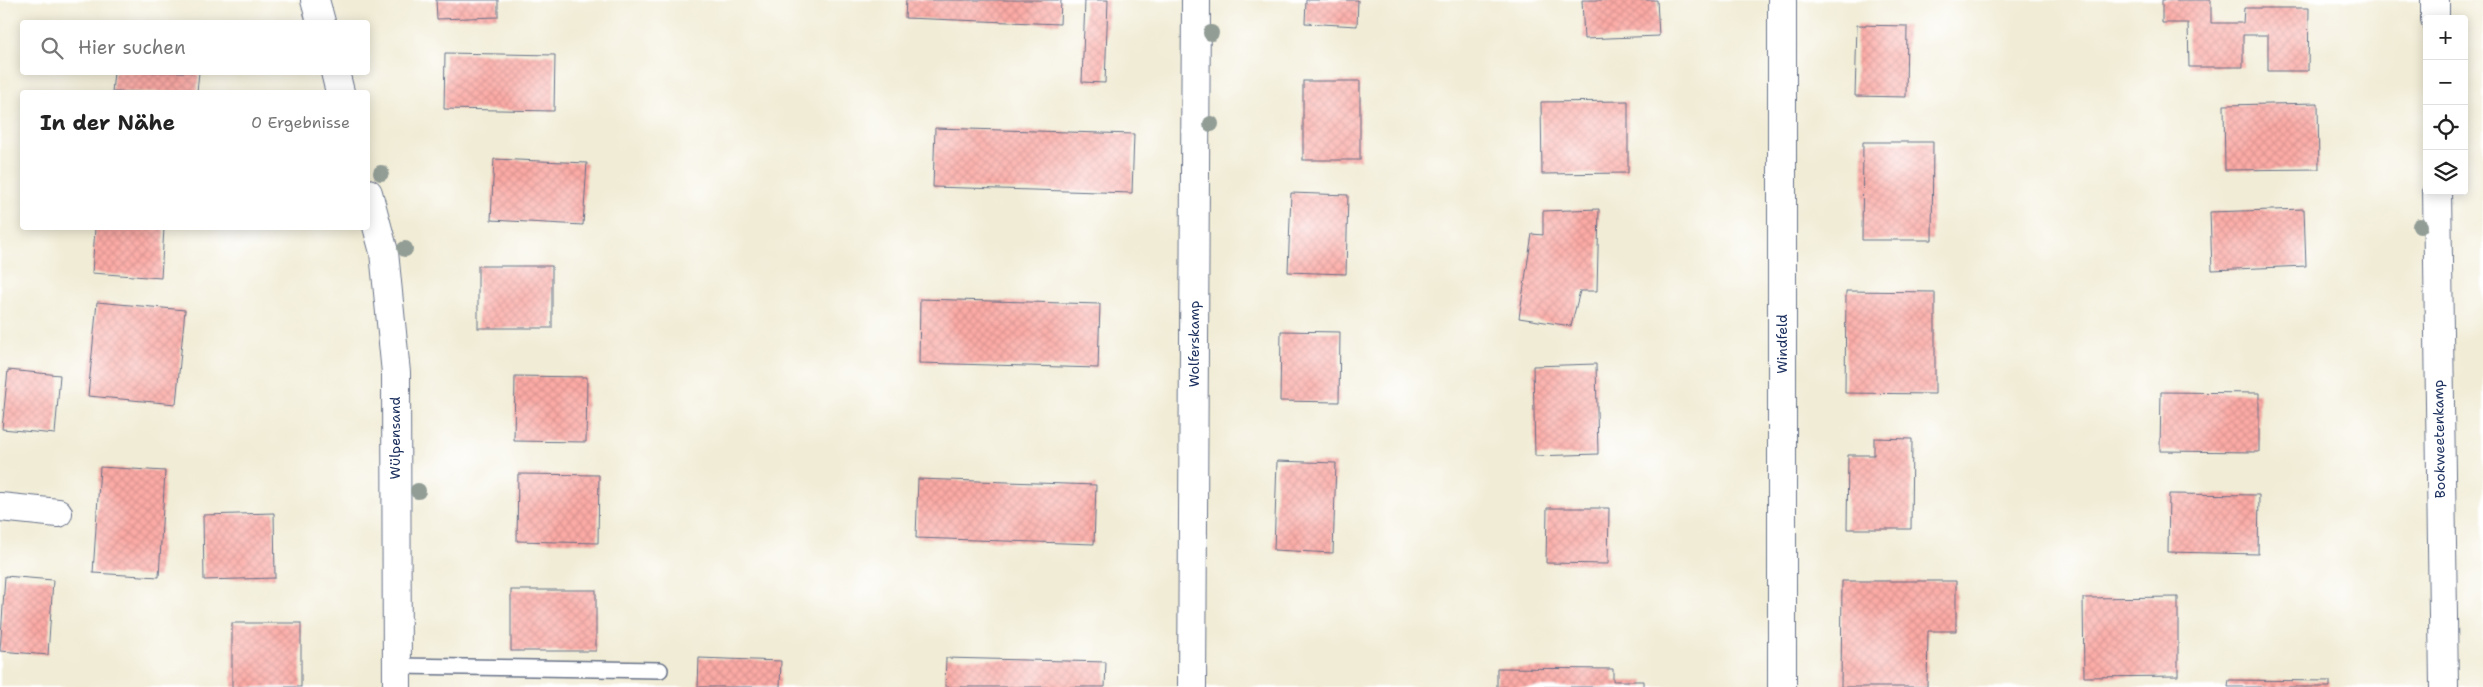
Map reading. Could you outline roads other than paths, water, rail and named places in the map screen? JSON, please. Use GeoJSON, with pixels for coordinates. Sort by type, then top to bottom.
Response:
{"type":"FeatureCollection","features":[{"type":"Feature","properties":{"kind":"street"},"geometry":{"type":"LineString","coordinates":[[314,0],[320,20]]}},
{"type":"Feature","properties":{"kind":"street","name":"Wolferskamp"},"geometry":{"type":"LineString","coordinates":[[1192,687],[1196,0]]}},
{"type":"Feature","properties":{"kind":"street","name":"Windfeld"},"geometry":{"type":"LineString","coordinates":[[1782,0],[1782,687]]}},
{"type":"Feature","properties":{"kind":"street"},"geometry":{"type":"LineString","coordinates":[[2435,0],[2435,15]]}},
{"type":"Feature","properties":{"kind":"street"},"geometry":{"type":"LineString","coordinates":[[336,75],[340,90]]}},
{"type":"Feature","properties":{"kind":"street","name":"Bookweetenkamp"},"geometry":{"type":"LineString","coordinates":[[2437,195],[2444,687]]}},
{"type":"Feature","properties":{"kind":"street","name":"Wülpensand"},"geometry":{"type":"LineString","coordinates":[[370,200],[384,252],[396,373],[397,677]]}},
{"type":"Feature","properties":{"kind":"street"},"geometry":{"type":"LineString","coordinates":[[0,508],[58,513]]}},
{"type":"Feature","properties":{"kind":"lane"},"geometry":{"type":"LineString","coordinates":[[397,677],[660,670]]}}]}
